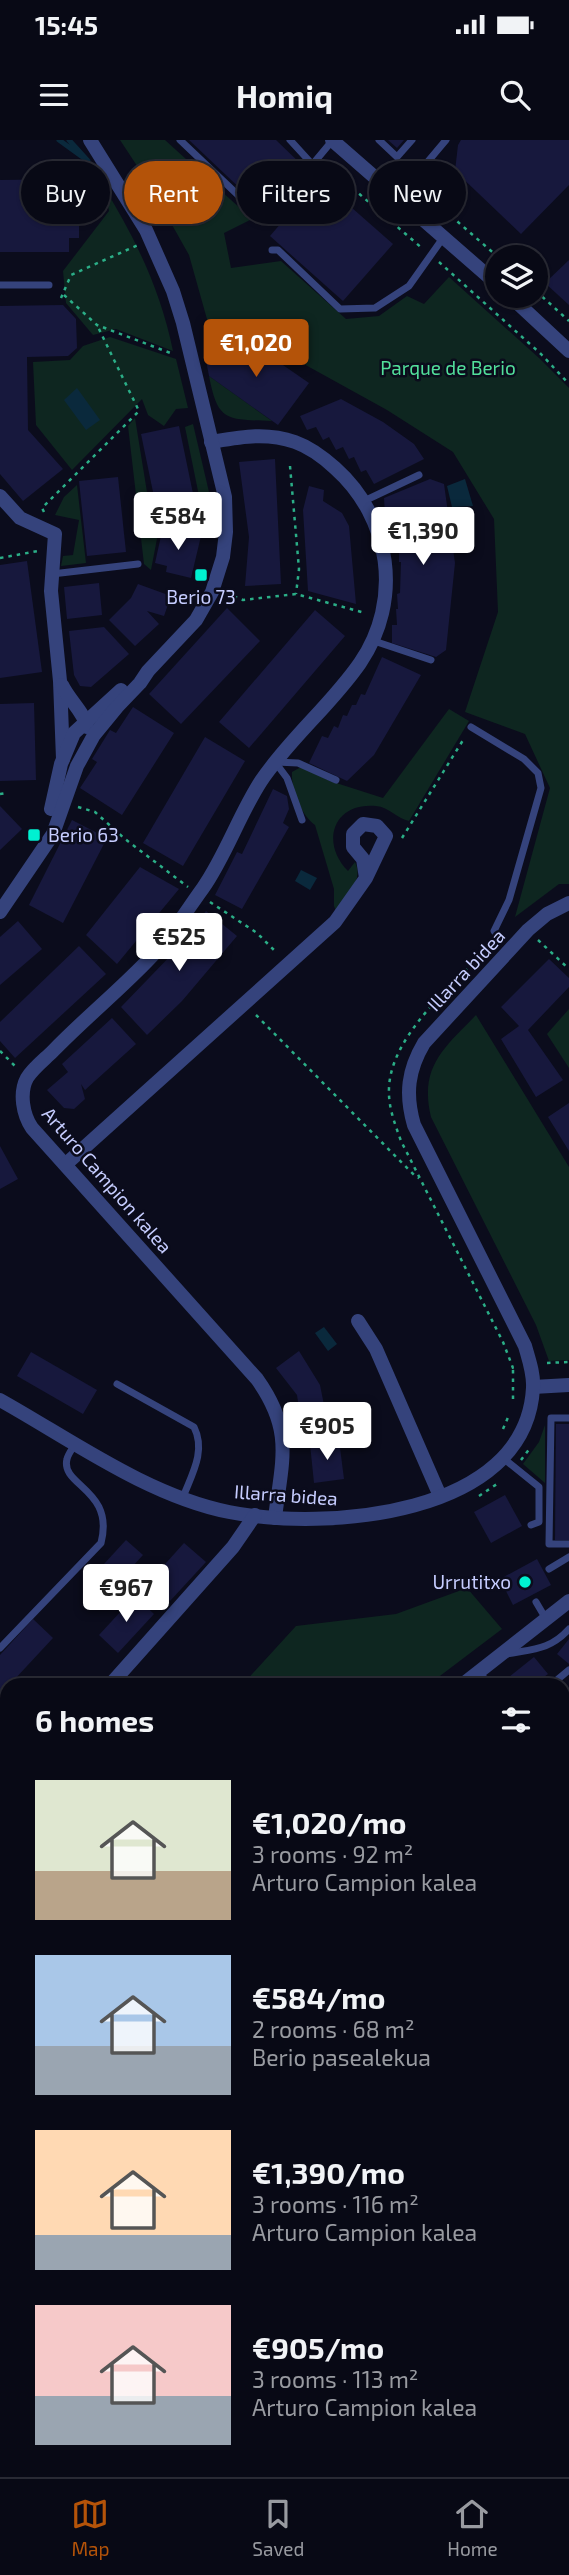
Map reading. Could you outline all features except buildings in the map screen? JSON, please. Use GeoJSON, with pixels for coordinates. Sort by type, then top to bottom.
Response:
{"type":"FeatureCollection","features":[{"type":"Feature","properties":{"kind":"street"},"geometry":{"type":"LineString","coordinates":[[0,912],[53,834],[77,766],[89,745],[107,719],[148,671],[196,620],[212,592],[223,557],[226,532],[225,497],[173,291],[151,240],[130,201],[90,140]]}},
{"type":"Feature","properties":{"kind":"street"},"geometry":{"type":"LineString","coordinates":[[332,140],[369,172]]}},
{"type":"Feature","properties":{"kind":"street"},"geometry":{"type":"LineString","coordinates":[[427,224],[485,274]]}},
{"type":"Feature","properties":{"kind":"street"},"geometry":{"type":"LineString","coordinates":[[524,308],[568,347]]}},
{"type":"Feature","properties":{"kind":"street"},"geometry":{"type":"LineString","coordinates":[[27,1078],[153,954],[198,894],[244,810],[275,761],[344,684],[374,641],[382,617],[387,590],[387,568],[380,536],[364,500],[346,478],[324,458],[295,442],[254,435],[211,442]]}},
{"type":"Feature","properties":{"kind":"street"},"geometry":{"type":"LineString","coordinates":[[0,496],[20,518],[55,534],[51,574],[63,759]]}},
{"type":"Feature","properties":{"kind":"street"},"geometry":{"type":"LineString","coordinates":[[38,858],[38,845],[54,803],[63,759],[74,733],[135,676],[148,671]]}},
{"type":"Feature","properties":{"kind":"street"},"geometry":{"type":"LineString","coordinates":[[60,681],[67,696],[86,721],[89,745]]}},
{"type":"Feature","properties":{"kind":"street"},"geometry":{"type":"LineString","coordinates":[[66,1164],[290,965],[335,922],[366,878]]}},
{"type":"Feature","properties":{"kind":"street","name":"Illarra bidea"},"geometry":{"type":"LineString","coordinates":[[0,1400],[128,1472],[183,1497],[228,1512],[309,1520],[378,1514],[440,1496],[493,1469],[522,1434],[533,1387],[531,1366],[525,1346],[414,1125],[408,1094],[415,1059],[424,1043],[528,930],[547,914],[569,902]]}},
{"type":"Feature","properties":{"kind":"street","name":"Arturo Campion kalea"},"geometry":{"type":"LineString","coordinates":[[27,1078],[23,1092],[26,1119],[268,1394],[277,1411],[284,1450],[275,1518]]}},
{"type":"Feature","properties":{"kind":"street"},"geometry":{"type":"LineString","coordinates":[[359,1321],[376,1349],[440,1496]]}},
{"type":"Feature","properties":{"kind":"street"},"geometry":{"type":"LineString","coordinates":[[533,1387],[569,1385]]}},
{"type":"Feature","properties":{"kind":"street"},"geometry":{"type":"LineString","coordinates":[[116,1678],[233,1547],[256,1515]]}},
{"type":"Feature","properties":{"kind":"street"},"geometry":{"type":"LineString","coordinates":[[471,1678],[569,1601]]}},
{"type":"Feature","properties":{"kind":"lane"},"geometry":{"type":"LineString","coordinates":[[180,140],[237,194]]}},
{"type":"Feature","properties":{"kind":"lane"},"geometry":{"type":"LineString","coordinates":[[290,140],[315,161],[332,140]]}},
{"type":"Feature","properties":{"kind":"lane"},"geometry":{"type":"LineString","coordinates":[[379,140],[397,157],[412,140]]}},
{"type":"Feature","properties":{"kind":"lane"},"geometry":{"type":"LineString","coordinates":[[428,161],[446,140]]}},
{"type":"Feature","properties":{"kind":"lane"},"geometry":{"type":"LineString","coordinates":[[272,250],[278,250],[340,309],[375,308],[409,286],[443,238]]}},
{"type":"Feature","properties":{"kind":"lane"},"geometry":{"type":"LineString","coordinates":[[0,285],[48,285]]}},
{"type":"Feature","properties":{"kind":"lane"},"geometry":{"type":"LineString","coordinates":[[364,500],[419,475]]}},
{"type":"Feature","properties":{"kind":"lane"},"geometry":{"type":"LineString","coordinates":[[51,574],[138,564]]}},
{"type":"Feature","properties":{"kind":"lane"},"geometry":{"type":"LineString","coordinates":[[374,641],[431,660]]}},
{"type":"Feature","properties":{"kind":"lane"},"geometry":{"type":"LineString","coordinates":[[471,727],[524,759],[538,773],[541,788],[509,900],[494,931],[499,937]]}},
{"type":"Feature","properties":{"kind":"lane"},"geometry":{"type":"LineString","coordinates":[[275,761],[298,762],[336,780]]}},
{"type":"Feature","properties":{"kind":"lane"},"geometry":{"type":"LineString","coordinates":[[275,761],[287,778],[302,820]]}},
{"type":"Feature","properties":{"kind":"lane"},"geometry":{"type":"LineString","coordinates":[[117,1384],[194,1427],[200,1438],[200,1450],[183,1497]]}},
{"type":"Feature","properties":{"kind":"lane"},"geometry":{"type":"LineString","coordinates":[[569,1418],[551,1418],[549,1544],[569,1544]]}},
{"type":"Feature","properties":{"kind":"lane"},"geometry":{"type":"LineString","coordinates":[[0,1648],[102,1543],[105,1520],[102,1509],[66,1466],[67,1457],[76,1443]]}},
{"type":"Feature","properties":{"kind":"lane"},"geometry":{"type":"LineString","coordinates":[[503,1458],[539,1487],[538,1522],[531,1525]]}},
{"type":"Feature","properties":{"kind":"lane"},"geometry":{"type":"LineString","coordinates":[[549,1569],[569,1557]]}},
{"type":"Feature","properties":{"kind":"lane"},"geometry":{"type":"LineString","coordinates":[[536,1602],[547,1620]]}},
{"type":"Feature","properties":{"kind":"lane"},"geometry":{"type":"LineString","coordinates":[[503,1654],[558,1642],[569,1629]]}},
{"type":"Feature","properties":{"kind":"lane"},"geometry":{"type":"LineString","coordinates":[[477,1674],[484,1678]]}},
{"type":"Feature","properties":{"kind":"path"},"geometry":{"type":"LineString","coordinates":[[355,194],[430,255],[541,354],[569,384]]}},
{"type":"Feature","properties":{"kind":"path"},"geometry":{"type":"LineString","coordinates":[[461,224],[485,245]]}},
{"type":"Feature","properties":{"kind":"path"},"geometry":{"type":"LineString","coordinates":[[151,240],[71,275],[62,296],[97,325],[192,363]]}},
{"type":"Feature","properties":{"kind":"path"},"geometry":{"type":"LineString","coordinates":[[548,302],[569,321]]}},
{"type":"Feature","properties":{"kind":"path"},"geometry":{"type":"LineString","coordinates":[[55,534],[42,508],[139,411],[97,325]]}},
{"type":"Feature","properties":{"kind":"path"},"geometry":{"type":"LineString","coordinates":[[289,466],[299,569],[296,594]]}},
{"type":"Feature","properties":{"kind":"path"},"geometry":{"type":"LineString","coordinates":[[0,558],[38,551],[55,553]]}},
{"type":"Feature","properties":{"kind":"path"},"geometry":{"type":"LineString","coordinates":[[223,592],[243,600],[296,594],[382,617]]}},
{"type":"Feature","properties":{"kind":"path"},"geometry":{"type":"LineString","coordinates":[[0,794],[6,793]]}},
{"type":"Feature","properties":{"kind":"path"},"geometry":{"type":"LineString","coordinates":[[71,806],[94,811],[125,839],[198,894],[257,933],[290,965]]}},
{"type":"Feature","properties":{"kind":"path"},"geometry":{"type":"LineString","coordinates":[[499,937],[405,1039],[393,1065],[389,1088],[391,1113],[419,1178],[503,1342],[513,1368],[531,1366]]}},
{"type":"Feature","properties":{"kind":"path"},"geometry":{"type":"LineString","coordinates":[[534,948],[537,938],[569,969]]}},
{"type":"Feature","properties":{"kind":"path"},"geometry":{"type":"LineString","coordinates":[[253,1012],[415,1177],[419,1178]]}},
{"type":"Feature","properties":{"kind":"path"},"geometry":{"type":"LineString","coordinates":[[0,1051],[27,1078]]}},
{"type":"Feature","properties":{"kind":"path"},"geometry":{"type":"LineString","coordinates":[[542,1354],[545,1363],[569,1362]]}},
{"type":"Feature","properties":{"kind":"green space","name":"Parque de Berio"},"geometry":{"type":"Polygon","coordinates":[[[120,140],[165,140],[188,161],[134,161],[120,140]]]}},
{"type":"Feature","properties":{"kind":"green space","name":"Parque de Berio"},"geometry":{"type":"Polygon","coordinates":[[[223,193],[237,205],[237,224],[242,224],[224,233],[231,268],[281,261],[346,319],[379,316],[407,296],[424,304],[449,277],[569,388],[569,884],[559,884],[515,917],[550,788],[525,734],[465,712],[498,612],[494,519],[453,452],[387,410],[246,332],[212,337],[189,255],[172,224],[223,224],[223,193]]]}},
{"type":"Feature","properties":{"kind":"green space"},"geometry":{"type":"Polygon","coordinates":[[[110,198],[146,265],[162,307],[173,351],[116,329],[93,335],[66,303],[63,271],[99,224],[110,224],[110,198]]]}},
{"type":"Feature","properties":{"kind":"green space"},"geometry":{"type":"Polygon","coordinates":[[[110,337],[176,359],[188,408],[176,409],[164,426],[148,415],[142,399],[72,470],[36,425],[33,362],[70,360],[83,346],[110,337]]]}},
{"type":"Feature","properties":{"kind":"green space"},"geometry":{"type":"Polygon","coordinates":[[[209,376],[272,421],[244,420],[227,415],[216,403],[209,376]]]}},
{"type":"Feature","properties":{"kind":"green space"},"geometry":{"type":"Polygon","coordinates":[[[135,418],[152,523],[160,523],[151,570],[144,564],[128,426],[135,418]]]}},
{"type":"Feature","properties":{"kind":"green space"},"geometry":{"type":"Polygon","coordinates":[[[193,424],[209,492],[199,496],[185,427],[193,424]]]}},
{"type":"Feature","properties":{"kind":"green space"},"geometry":{"type":"Polygon","coordinates":[[[77,485],[86,563],[61,566],[63,556],[73,555],[79,520],[55,515],[64,497],[77,485]]]}},
{"type":"Feature","properties":{"kind":"green space"},"geometry":{"type":"Polygon","coordinates":[[[449,709],[469,721],[409,821],[381,807],[361,806],[341,817],[335,826],[333,837],[339,860],[348,871],[355,862],[357,869],[353,888],[336,911],[334,889],[315,825],[298,802],[292,772],[301,767],[330,781],[383,798],[449,709]]]}},
{"type":"Feature","properties":{"kind":"green space"},"geometry":{"type":"Polygon","coordinates":[[[569,1009],[569,1068],[547,1034],[569,1009]]]}},
{"type":"Feature","properties":{"kind":"green space"},"geometry":{"type":"Polygon","coordinates":[[[476,1015],[569,1167],[569,1360],[549,1361],[536,1325],[431,1117],[428,1085],[432,1071],[445,1049],[476,1015]]]}},
{"type":"Feature","properties":{"kind":"green space"},"geometry":{"type":"Polygon","coordinates":[[[545,1425],[545,1483],[523,1464],[539,1442],[545,1425]]]}},
{"type":"Feature","properties":{"kind":"green space"},"geometry":{"type":"Polygon","coordinates":[[[467,1588],[502,1629],[437,1678],[248,1678],[296,1626],[396,1614],[467,1588]]]}},
{"type":"Feature","properties":{"kind":"water"},"geometry":{"type":"Polygon","coordinates":[[[77,388],[100,420],[86,430],[64,400],[77,388]]]}},
{"type":"Feature","properties":{"kind":"water"},"geometry":{"type":"Polygon","coordinates":[[[465,479],[473,506],[452,507],[447,486],[465,479]]]}},
{"type":"Feature","properties":{"kind":"water"},"geometry":{"type":"Polygon","coordinates":[[[301,870],[317,878],[310,890],[295,881],[301,870]]]}},
{"type":"Feature","properties":{"kind":"water"},"geometry":{"type":"Polygon","coordinates":[[[324,1327],[337,1344],[328,1351],[315,1333],[324,1327]]]}},
{"type":"Feature","properties":{"kind":"waterway"},"geometry":{"type":"LineString","coordinates":[[59,140],[88,161],[69,140]]}},
{"type":"Feature","properties":{"kind":"place","name":"Berio 73"},"geometry":{"type":"Point","coordinates":[201,575]}},
{"type":"Feature","properties":{"kind":"place","name":"Berio 63"},"geometry":{"type":"Point","coordinates":[34,835]}},
{"type":"Feature","properties":{"kind":"place","name":"Urrutitxo"},"geometry":{"type":"Point","coordinates":[525,1582]}}]}
